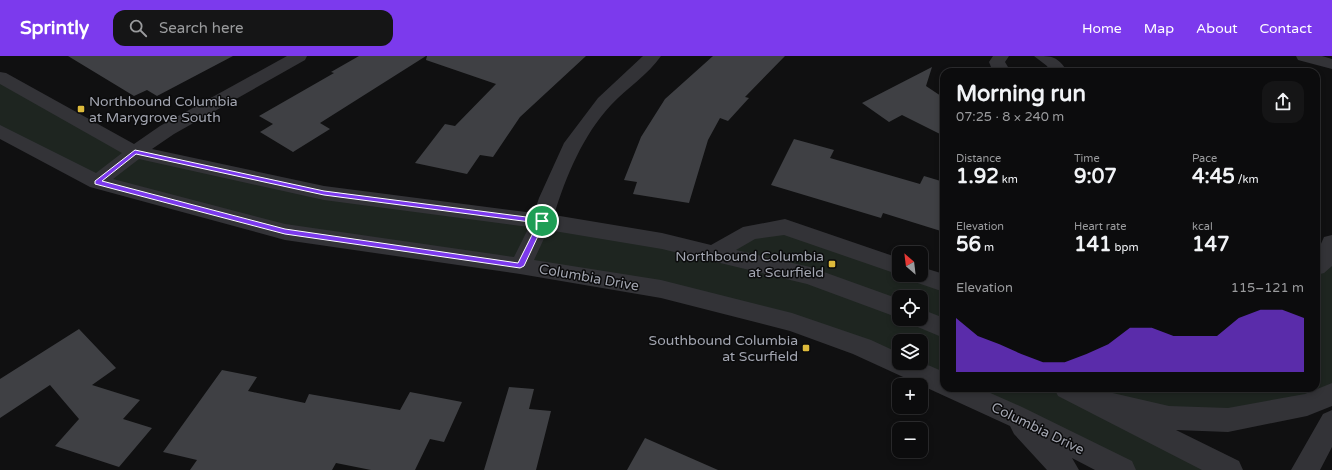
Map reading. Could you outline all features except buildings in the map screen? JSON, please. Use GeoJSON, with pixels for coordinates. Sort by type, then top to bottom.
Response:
{"type":"FeatureCollection","features":[{"type":"Feature","properties":{"kind":"street"},"geometry":{"type":"LineString","coordinates":[[97,182],[135,152],[167,130],[298,56]]}},
{"type":"Feature","properties":{"kind":"street"},"geometry":{"type":"LineString","coordinates":[[520,266],[542,221],[549,198],[572,147],[604,102],[653,56]]}},
{"type":"Feature","properties":{"kind":"street"},"geometry":{"type":"LineString","coordinates":[[1000,68],[997,62],[1001,56]]}},
{"type":"Feature","properties":{"kind":"street"},"geometry":{"type":"LineString","coordinates":[[1042,56],[1054,63],[1057,68]]}},
{"type":"Feature","properties":{"kind":"street"},"geometry":{"type":"LineString","coordinates":[[1304,56],[1332,64]]}},
{"type":"Feature","properties":{"kind":"street"},"geometry":{"type":"LineString","coordinates":[[0,76],[42,102],[135,152],[324,193],[542,221],[662,241],[810,276],[892,306]]}},
{"type":"Feature","properties":{"kind":"street","name":"Columbia Drive"},"geometry":{"type":"LineString","coordinates":[[0,132],[97,182],[285,232],[520,266],[661,289],[792,322],[862,347],[940,382]]}},
{"type":"Feature","properties":{"kind":"street"},"geometry":{"type":"LineString","coordinates":[[714,253],[750,232],[785,227],[892,265]]}},
{"type":"Feature","properties":{"kind":"street"},"geometry":{"type":"LineString","coordinates":[[1320,264],[1328,258],[1332,243]]}},
{"type":"Feature","properties":{"kind":"street"},"geometry":{"type":"LineString","coordinates":[[928,278],[940,282]]}},
{"type":"Feature","properties":{"kind":"street"},"geometry":{"type":"LineString","coordinates":[[928,321],[940,326]]}},
{"type":"Feature","properties":{"kind":"street","name":"Columbia Drive"},"geometry":{"type":"LineString","coordinates":[[962,392],[1013,415],[1122,470]]}},
{"type":"Feature","properties":{"kind":"street"},"geometry":{"type":"LineString","coordinates":[[1075,392],[1229,470]]}},
{"type":"Feature","properties":{"kind":"street"},"geometry":{"type":"LineString","coordinates":[[1090,400],[1169,418],[1228,420],[1307,405],[1332,394]]}},
{"type":"Feature","properties":{"kind":"street"},"geometry":{"type":"LineString","coordinates":[[1013,415],[1065,470]]}},
{"type":"Feature","properties":{"kind":"street"},"geometry":{"type":"LineString","coordinates":[[1305,470],[1332,422]]}},
{"type":"Feature","properties":{"kind":"shaded area"},"geometry":{"type":"Polygon","coordinates":[[[0,77],[135,152],[324,193],[714,253],[785,227],[892,265],[892,282],[928,282],[928,278],[940,282],[940,382],[913,370],[928,370],[928,334],[892,334],[892,361],[862,347],[661,289],[285,232],[97,182],[0,131],[0,77]]]}},
{"type":"Feature","properties":{"kind":"shaded area"},"geometry":{"type":"Polygon","coordinates":[[[1332,243],[1332,394],[1228,420],[1092,400],[1229,470],[1122,470],[961,392],[1320,392],[1320,261],[1332,243]]]}},
{"type":"Feature","properties":{"kind":"place","name":"Northbound Columbia at Marygrove South"},"geometry":{"type":"Point","coordinates":[81,109]}},
{"type":"Feature","properties":{"kind":"place","name":"Northbound Columbia at Scurfield"},"geometry":{"type":"Point","coordinates":[832,264]}},
{"type":"Feature","properties":{"kind":"place","name":"Southbound Columbia at Scurfield"},"geometry":{"type":"Point","coordinates":[806,348]}},
{"type":"Feature","properties":{"kind":"route"},"geometry":{"type":"LineString","coordinates":[[135,152],[324,193],[542,221],[520,266],[285,232],[97,182],[135,152]]}}]}
